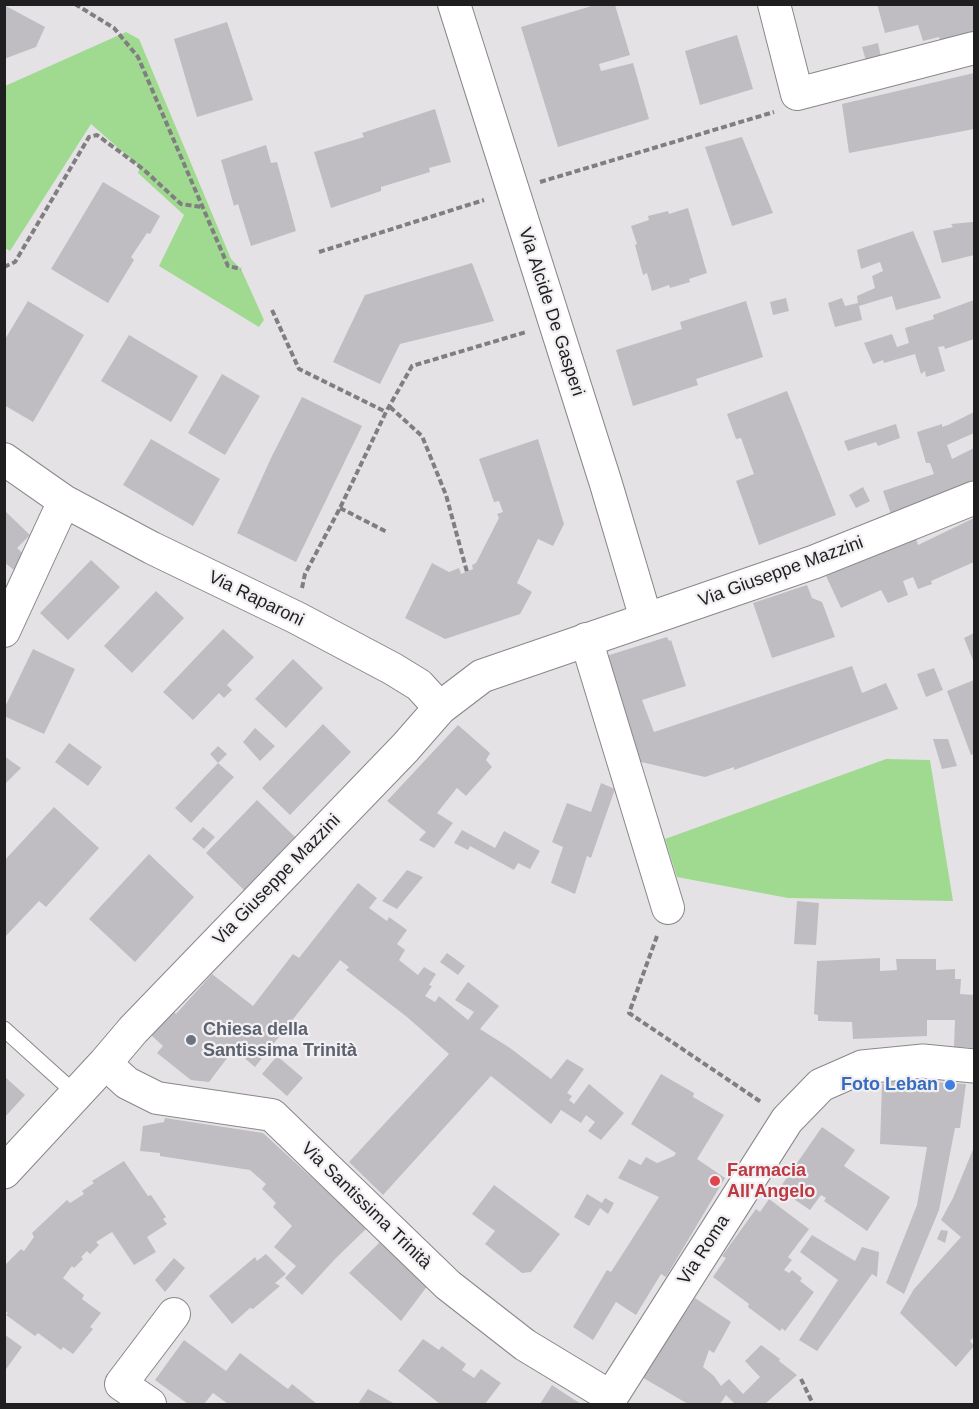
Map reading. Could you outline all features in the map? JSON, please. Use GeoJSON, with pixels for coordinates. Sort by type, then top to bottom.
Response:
{"type":"FeatureCollection","features":[{"type":"Feature","properties":{"kind":"street","name":"Via Alcide De Gasperi"},"geometry":{"type":"LineString","coordinates":[[454,4],[646,619]]}},
{"type":"Feature","properties":{"kind":"street"},"geometry":{"type":"LineString","coordinates":[[774,4],[797,94],[975,48]]}},
{"type":"Feature","properties":{"kind":"street","name":"Via Raparoni"},"geometry":{"type":"LineString","coordinates":[[4,459],[64,501],[152,548],[297,618],[419,685],[440,708]]}},
{"type":"Feature","properties":{"kind":"street","name":"Via Giuseppe Mazzini"},"geometry":{"type":"LineString","coordinates":[[4,1172],[133,1030],[405,748],[440,708],[482,676],[813,562],[975,498]]}},
{"type":"Feature","properties":{"kind":"street"},"geometry":{"type":"LineString","coordinates":[[7,619],[64,501]]}},
{"type":"Feature","properties":{"kind":"street"},"geometry":{"type":"LineString","coordinates":[[586,639],[668,908]]}},
{"type":"Feature","properties":{"kind":"street","name":"Via Roma"},"geometry":{"type":"LineString","coordinates":[[610,1401],[787,1120],[821,1084],[862,1067],[923,1061],[975,1066]]}},
{"type":"Feature","properties":{"kind":"street","name":"Via Santissima Trinità"},"geometry":{"type":"LineString","coordinates":[[105,1063],[127,1083],[157,1098],[272,1115],[448,1285],[525,1345],[610,1401]]}},
{"type":"Feature","properties":{"kind":"street"},"geometry":{"type":"LineString","coordinates":[[150,1404],[121,1384],[174,1314]]}},
{"type":"Feature","properties":{"kind":"lane"},"geometry":{"type":"LineString","coordinates":[[4,1029],[76,1094]]}},
{"type":"Feature","properties":{"kind":"path"},"geometry":{"type":"LineString","coordinates":[[75,4],[114,28],[138,57],[228,266],[242,269]]}},
{"type":"Feature","properties":{"kind":"path"},"geometry":{"type":"LineString","coordinates":[[319,252],[789,107],[797,94]]}},
{"type":"Feature","properties":{"kind":"path"},"geometry":{"type":"LineString","coordinates":[[4,267],[15,262],[89,137],[97,135],[143,169],[181,204],[202,207]]}},
{"type":"Feature","properties":{"kind":"path"},"geometry":{"type":"LineString","coordinates":[[272,310],[298,369],[386,412]]}},
{"type":"Feature","properties":{"kind":"path"},"geometry":{"type":"LineString","coordinates":[[297,618],[305,574],[386,412],[412,366],[555,324]]}},
{"type":"Feature","properties":{"kind":"path"},"geometry":{"type":"LineString","coordinates":[[390,407],[422,436],[446,495],[467,572]]}},
{"type":"Feature","properties":{"kind":"path"},"geometry":{"type":"LineString","coordinates":[[340,508],[387,532]]}},
{"type":"Feature","properties":{"kind":"path"},"geometry":{"type":"LineString","coordinates":[[668,908],[629,1013],[787,1120]]}},
{"type":"Feature","properties":{"kind":"path"},"geometry":{"type":"LineString","coordinates":[[801,1379],[813,1404]]}},
{"type":"Feature","properties":{"kind":"green space"},"geometry":{"type":"Polygon","coordinates":[[[126,32],[139,39],[231,259],[241,269],[264,320],[259,327],[159,266],[184,215],[138,173],[140,167],[91,124],[10,251],[5,248],[5,86],[126,32]]]}},
{"type":"Feature","properties":{"kind":"green space"},"geometry":{"type":"Polygon","coordinates":[[[886,759],[930,760],[953,901],[788,898],[677,877],[665,839],[886,759]]]}},
{"type":"Feature","properties":{"kind":"building"},"geometry":{"type":"Polygon","coordinates":[[[877,4],[974,4],[974,37],[942,46],[939,37],[923,41],[918,25],[885,33],[877,4]]]}},
{"type":"Feature","properties":{"kind":"building"},"geometry":{"type":"Polygon","coordinates":[[[4,5],[45,27],[36,47],[4,59],[4,5]]]}},
{"type":"Feature","properties":{"kind":"building"},"geometry":{"type":"Polygon","coordinates":[[[595,5],[615,5],[630,55],[599,64],[601,71],[633,63],[649,119],[558,147],[521,27],[595,5]]]}},
{"type":"Feature","properties":{"kind":"building"},"geometry":{"type":"Polygon","coordinates":[[[227,22],[253,100],[197,117],[174,39],[227,22]]]}},
{"type":"Feature","properties":{"kind":"building"},"geometry":{"type":"Polygon","coordinates":[[[737,35],[753,89],[700,105],[685,51],[737,35]]]}},
{"type":"Feature","properties":{"kind":"building"},"geometry":{"type":"Polygon","coordinates":[[[878,43],[881,57],[866,61],[862,47],[878,43]]]}},
{"type":"Feature","properties":{"kind":"building"},"geometry":{"type":"Polygon","coordinates":[[[974,73],[974,129],[849,153],[842,104],[974,73]]]}},
{"type":"Feature","properties":{"kind":"building"},"geometry":{"type":"Polygon","coordinates":[[[435,109],[451,162],[429,168],[430,172],[381,187],[381,191],[331,208],[314,152],[364,137],[362,133],[435,109]]]}},
{"type":"Feature","properties":{"kind":"building"},"geometry":{"type":"Polygon","coordinates":[[[742,137],[773,213],[732,226],[705,147],[742,137]]]}},
{"type":"Feature","properties":{"kind":"building"},"geometry":{"type":"Polygon","coordinates":[[[266,145],[271,163],[277,162],[296,231],[251,246],[238,204],[234,206],[221,160],[266,145]]]}},
{"type":"Feature","properties":{"kind":"building"},"geometry":{"type":"Polygon","coordinates":[[[103,182],[160,216],[150,234],[147,233],[131,257],[134,260],[108,303],[51,269],[103,182]]]}},
{"type":"Feature","properties":{"kind":"building"},"geometry":{"type":"Polygon","coordinates":[[[688,208],[707,273],[689,279],[690,282],[670,288],[669,285],[652,291],[647,273],[643,275],[631,226],[649,220],[648,216],[668,211],[669,214],[688,208]]]}},
{"type":"Feature","properties":{"kind":"building"},"geometry":{"type":"Polygon","coordinates":[[[973,222],[974,255],[942,263],[933,231],[953,227],[951,224],[973,222]]]}},
{"type":"Feature","properties":{"kind":"building"},"geometry":{"type":"Polygon","coordinates":[[[913,231],[941,298],[896,310],[892,296],[859,306],[862,320],[835,327],[828,303],[842,298],[845,306],[858,303],[857,296],[875,288],[872,276],[883,271],[880,262],[861,269],[857,250],[913,231]]]}},
{"type":"Feature","properties":{"kind":"building"},"geometry":{"type":"Polygon","coordinates":[[[472,263],[494,321],[400,344],[380,384],[333,362],[365,295],[472,263]]]}},
{"type":"Feature","properties":{"kind":"building"},"geometry":{"type":"Polygon","coordinates":[[[786,298],[789,311],[773,315],[770,302],[786,298]]]}},
{"type":"Feature","properties":{"kind":"building"},"geometry":{"type":"Polygon","coordinates":[[[974,300],[974,339],[945,349],[944,346],[938,347],[945,371],[926,377],[925,371],[921,374],[915,354],[873,364],[864,343],[892,334],[897,347],[909,343],[905,328],[934,319],[933,315],[974,300]]]}},
{"type":"Feature","properties":{"kind":"building"},"geometry":{"type":"Polygon","coordinates":[[[28,301],[84,335],[33,422],[4,405],[4,341],[28,301]]]}},
{"type":"Feature","properties":{"kind":"building"},"geometry":{"type":"Polygon","coordinates":[[[746,301],[763,357],[696,379],[698,385],[633,406],[616,350],[682,329],[680,322],[746,301]]]}},
{"type":"Feature","properties":{"kind":"building"},"geometry":{"type":"Polygon","coordinates":[[[129,335],[198,376],[171,422],[101,381],[129,335]]]}},
{"type":"Feature","properties":{"kind":"building"},"geometry":{"type":"Polygon","coordinates":[[[222,374],[260,396],[225,455],[188,433],[222,374]]]}},
{"type":"Feature","properties":{"kind":"building"},"geometry":{"type":"Polygon","coordinates":[[[787,391],[836,515],[759,545],[736,481],[754,474],[741,438],[736,439],[727,414],[787,391]]]}},
{"type":"Feature","properties":{"kind":"building"},"geometry":{"type":"Polygon","coordinates":[[[302,397],[362,426],[296,562],[237,533],[302,397]]]}},
{"type":"Feature","properties":{"kind":"building"},"geometry":{"type":"Polygon","coordinates":[[[974,412],[974,433],[947,445],[952,459],[974,448],[974,489],[892,517],[883,491],[934,474],[930,463],[926,463],[917,432],[942,424],[942,427],[948,425],[974,412]]]}},
{"type":"Feature","properties":{"kind":"building"},"geometry":{"type":"Polygon","coordinates":[[[896,424],[900,438],[878,446],[876,442],[848,451],[844,441],[896,424]]]}},
{"type":"Feature","properties":{"kind":"building"},"geometry":{"type":"Polygon","coordinates":[[[151,439],[220,479],[193,526],[123,485],[151,439]]]}},
{"type":"Feature","properties":{"kind":"building"},"geometry":{"type":"Polygon","coordinates":[[[538,439],[564,524],[553,546],[538,539],[517,583],[532,592],[520,614],[445,639],[405,618],[432,563],[449,572],[459,568],[461,574],[473,569],[472,565],[476,563],[499,518],[497,514],[503,512],[499,501],[494,502],[479,459],[538,439]]]}},
{"type":"Feature","properties":{"kind":"building"},"geometry":{"type":"Polygon","coordinates":[[[863,487],[870,501],[856,508],[849,495],[863,487]]]}},
{"type":"Feature","properties":{"kind":"building"},"geometry":{"type":"Polygon","coordinates":[[[4,510],[30,535],[17,548],[27,557],[14,570],[4,562],[4,510]]]}},
{"type":"Feature","properties":{"kind":"building"},"geometry":{"type":"Polygon","coordinates":[[[974,518],[974,562],[918,589],[913,577],[903,581],[908,595],[888,603],[881,590],[841,608],[826,576],[916,539],[918,545],[974,518]]]}},
{"type":"Feature","properties":{"kind":"building"},"geometry":{"type":"Polygon","coordinates":[[[91,560],[120,587],[68,640],[40,613],[91,560]]]}},
{"type":"Feature","properties":{"kind":"building"},"geometry":{"type":"Polygon","coordinates":[[[807,585],[812,598],[822,602],[835,637],[772,658],[753,603],[807,585]]]}},
{"type":"Feature","properties":{"kind":"building"},"geometry":{"type":"Polygon","coordinates":[[[156,591],[184,618],[132,673],[104,646],[156,591]]]}},
{"type":"Feature","properties":{"kind":"building"},"geometry":{"type":"Polygon","coordinates":[[[223,629],[254,657],[227,685],[232,690],[224,698],[219,693],[193,720],[163,692],[223,629]]]}},
{"type":"Feature","properties":{"kind":"building"},"geometry":{"type":"Polygon","coordinates":[[[974,633],[974,663],[964,638],[974,633]]]}},
{"type":"Feature","properties":{"kind":"building"},"geometry":{"type":"Polygon","coordinates":[[[667,637],[669,641],[671,640],[686,686],[642,700],[654,732],[852,666],[862,693],[886,683],[898,709],[734,770],[734,767],[705,777],[637,761],[603,657],[667,637]]]}},
{"type":"Feature","properties":{"kind":"building"},"geometry":{"type":"Polygon","coordinates":[[[33,649],[75,669],[44,734],[4,716],[4,709],[33,649]]]}},
{"type":"Feature","properties":{"kind":"building"},"geometry":{"type":"Polygon","coordinates":[[[293,659],[323,688],[286,728],[255,699],[293,659]]]}},
{"type":"Feature","properties":{"kind":"building"},"geometry":{"type":"Polygon","coordinates":[[[934,668],[943,690],[926,697],[917,674],[934,668]]]}},
{"type":"Feature","properties":{"kind":"building"},"geometry":{"type":"Polygon","coordinates":[[[974,680],[974,754],[971,755],[947,691],[974,680]]]}},
{"type":"Feature","properties":{"kind":"building"},"geometry":{"type":"Polygon","coordinates":[[[323,724],[351,752],[290,815],[262,788],[323,724]]]}},
{"type":"Feature","properties":{"kind":"building"},"geometry":{"type":"Polygon","coordinates":[[[458,725],[490,753],[486,760],[492,767],[466,796],[457,788],[437,813],[453,823],[434,848],[419,840],[426,832],[387,801],[458,725]]]}},
{"type":"Feature","properties":{"kind":"building"},"geometry":{"type":"Polygon","coordinates":[[[255,728],[275,746],[260,761],[243,742],[255,728]]]}},
{"type":"Feature","properties":{"kind":"building"},"geometry":{"type":"Polygon","coordinates":[[[933,739],[948,739],[957,766],[942,769],[933,739]]]}},
{"type":"Feature","properties":{"kind":"building"},"geometry":{"type":"Polygon","coordinates":[[[69,743],[102,767],[88,786],[55,762],[69,743]]]}},
{"type":"Feature","properties":{"kind":"building"},"geometry":{"type":"Polygon","coordinates":[[[218,746],[227,754],[218,763],[210,754],[218,746]]]}},
{"type":"Feature","properties":{"kind":"building"},"geometry":{"type":"Polygon","coordinates":[[[4,756],[21,768],[4,785],[4,756]]]}},
{"type":"Feature","properties":{"kind":"building"},"geometry":{"type":"Polygon","coordinates":[[[218,763],[234,777],[191,823],[175,808],[218,763]]]}},
{"type":"Feature","properties":{"kind":"building"},"geometry":{"type":"Polygon","coordinates":[[[601,783],[615,789],[591,858],[587,856],[575,894],[551,883],[563,847],[552,842],[567,803],[591,812],[601,783]]]}},
{"type":"Feature","properties":{"kind":"building"},"geometry":{"type":"Polygon","coordinates":[[[257,800],[295,837],[244,890],[206,853],[257,800]]]}},
{"type":"Feature","properties":{"kind":"building"},"geometry":{"type":"Polygon","coordinates":[[[54,807],[99,848],[46,907],[39,901],[4,938],[4,861],[54,807]]]}},
{"type":"Feature","properties":{"kind":"building"},"geometry":{"type":"Polygon","coordinates":[[[203,827],[215,837],[204,849],[192,839],[203,827]]]}},
{"type":"Feature","properties":{"kind":"building"},"geometry":{"type":"Polygon","coordinates":[[[462,830],[495,848],[504,831],[540,851],[530,869],[518,863],[514,870],[470,846],[468,850],[454,843],[462,830]]]}},
{"type":"Feature","properties":{"kind":"building"},"geometry":{"type":"Polygon","coordinates":[[[149,854],[194,897],[135,962],[89,919],[149,854]]]}},
{"type":"Feature","properties":{"kind":"building"},"geometry":{"type":"Polygon","coordinates":[[[407,870],[423,877],[397,909],[382,901],[407,870]]]}},
{"type":"Feature","properties":{"kind":"building"},"geometry":{"type":"Polygon","coordinates":[[[358,883],[377,898],[369,908],[387,921],[389,917],[407,930],[397,944],[405,950],[399,960],[418,975],[424,967],[436,974],[425,996],[435,1002],[439,996],[468,1020],[474,1012],[455,1000],[468,982],[499,1006],[480,1029],[551,1079],[567,1059],[584,1069],[567,1093],[572,1096],[569,1100],[574,1104],[589,1084],[624,1113],[601,1140],[588,1131],[595,1122],[586,1115],[581,1123],[561,1110],[551,1124],[491,1076],[383,1195],[349,1162],[449,1054],[407,1017],[346,970],[349,967],[340,960],[255,1067],[234,1049],[209,1082],[191,1080],[157,1053],[163,1046],[151,1035],[172,1010],[176,1014],[212,974],[253,1006],[293,954],[299,958],[358,883]]]}},
{"type":"Feature","properties":{"kind":"building"},"geometry":{"type":"Polygon","coordinates":[[[797,901],[819,903],[816,945],[794,944],[797,901]]]}},
{"type":"Feature","properties":{"kind":"building"},"geometry":{"type":"Polygon","coordinates":[[[447,953],[465,966],[458,975],[440,962],[447,953]]]}},
{"type":"Feature","properties":{"kind":"building"},"geometry":{"type":"Polygon","coordinates":[[[880,958],[880,971],[897,970],[896,959],[936,959],[936,970],[955,969],[955,979],[961,979],[960,994],[974,995],[974,1048],[954,1047],[955,1020],[927,1020],[927,1036],[853,1039],[852,1022],[818,1021],[818,1015],[814,1014],[817,961],[880,958]]]}},
{"type":"Feature","properties":{"kind":"building"},"geometry":{"type":"Polygon","coordinates":[[[277,1056],[303,1078],[287,1096],[262,1074],[277,1056]]]}},
{"type":"Feature","properties":{"kind":"building"},"geometry":{"type":"Polygon","coordinates":[[[661,1074],[694,1093],[693,1097],[724,1115],[697,1159],[725,1178],[666,1277],[661,1274],[636,1315],[616,1302],[593,1340],[573,1327],[607,1270],[611,1272],[659,1197],[618,1178],[629,1159],[641,1165],[646,1157],[657,1163],[676,1153],[631,1124],[661,1074]]]}},
{"type":"Feature","properties":{"kind":"building"},"geometry":{"type":"Polygon","coordinates":[[[4,1076],[25,1095],[6,1116],[4,1114],[4,1076]]]}},
{"type":"Feature","properties":{"kind":"building"},"geometry":{"type":"Polygon","coordinates":[[[900,1080],[966,1084],[960,1128],[955,1128],[939,1210],[904,1294],[886,1283],[917,1205],[927,1147],[880,1144],[882,1084],[900,1080]]]}},
{"type":"Feature","properties":{"kind":"building"},"geometry":{"type":"Polygon","coordinates":[[[165,1118],[263,1133],[367,1228],[302,1295],[285,1278],[296,1266],[274,1247],[292,1226],[273,1207],[276,1203],[262,1189],[266,1184],[250,1170],[140,1151],[143,1126],[164,1122],[165,1118]]]}},
{"type":"Feature","properties":{"kind":"building"},"geometry":{"type":"Polygon","coordinates":[[[822,1127],[855,1150],[844,1166],[890,1197],[867,1231],[824,1201],[826,1198],[821,1195],[810,1210],[779,1189],[822,1127]]]}},
{"type":"Feature","properties":{"kind":"building"},"geometry":{"type":"Polygon","coordinates":[[[974,1147],[974,1337],[970,1341],[974,1346],[956,1367],[900,1313],[914,1289],[961,1237],[941,1220],[953,1198],[974,1147]]]}},
{"type":"Feature","properties":{"kind":"building"},"geometry":{"type":"Polygon","coordinates":[[[124,1161],[148,1196],[151,1195],[166,1217],[163,1219],[167,1224],[147,1237],[156,1252],[134,1265],[112,1232],[96,1242],[99,1245],[90,1254],[87,1251],[81,1257],[83,1259],[74,1268],[72,1266],[63,1278],[84,1295],[82,1299],[101,1313],[90,1327],[93,1329],[73,1354],[63,1347],[61,1350],[38,1333],[35,1336],[6,1315],[8,1313],[4,1310],[4,1266],[21,1249],[24,1251],[34,1237],[32,1233],[67,1200],[70,1203],[84,1194],[82,1191],[94,1183],[92,1181],[124,1161]]]}},
{"type":"Feature","properties":{"kind":"building"},"geometry":{"type":"Polygon","coordinates":[[[494,1185],[560,1234],[531,1272],[522,1273],[485,1244],[495,1231],[472,1214],[494,1185]]]}},
{"type":"Feature","properties":{"kind":"building"},"geometry":{"type":"Polygon","coordinates":[[[587,1194],[602,1203],[605,1198],[614,1203],[608,1214],[600,1208],[589,1226],[574,1217],[587,1194]]]}},
{"type":"Feature","properties":{"kind":"building"},"geometry":{"type":"Polygon","coordinates":[[[769,1199],[809,1229],[788,1257],[792,1260],[784,1270],[789,1273],[792,1270],[802,1278],[800,1281],[814,1292],[785,1331],[782,1328],[780,1331],[748,1307],[749,1304],[713,1277],[726,1258],[722,1256],[756,1209],[760,1212],[769,1199]]]}},
{"type":"Feature","properties":{"kind":"building"},"geometry":{"type":"Polygon","coordinates":[[[941,1230],[948,1231],[945,1243],[937,1239],[941,1230]]]}},
{"type":"Feature","properties":{"kind":"building"},"geometry":{"type":"Polygon","coordinates":[[[812,1235],[855,1261],[862,1247],[879,1252],[877,1277],[872,1274],[817,1351],[799,1340],[838,1280],[800,1252],[812,1235]]]}},
{"type":"Feature","properties":{"kind":"building"},"geometry":{"type":"Polygon","coordinates":[[[381,1241],[428,1285],[401,1321],[349,1273],[381,1241]]]}},
{"type":"Feature","properties":{"kind":"building"},"geometry":{"type":"Polygon","coordinates":[[[266,1254],[286,1274],[275,1283],[280,1286],[232,1324],[209,1296],[255,1257],[257,1261],[266,1254]]]}},
{"type":"Feature","properties":{"kind":"building"},"geometry":{"type":"Polygon","coordinates":[[[174,1258],[185,1268],[165,1292],[155,1280],[174,1258]]]}},
{"type":"Feature","properties":{"kind":"building"},"geometry":{"type":"Polygon","coordinates":[[[695,1298],[731,1322],[714,1353],[709,1350],[703,1367],[721,1386],[729,1379],[743,1394],[760,1377],[745,1361],[761,1345],[797,1375],[765,1404],[735,1404],[726,1395],[720,1404],[688,1404],[640,1376],[673,1326],[676,1327],[695,1298]]]}},
{"type":"Feature","properties":{"kind":"building"},"geometry":{"type":"Polygon","coordinates":[[[4,1334],[22,1347],[4,1372],[4,1334]]]}},
{"type":"Feature","properties":{"kind":"building"},"geometry":{"type":"Polygon","coordinates":[[[423,1339],[439,1350],[442,1346],[466,1364],[462,1370],[474,1378],[481,1369],[501,1383],[485,1404],[440,1404],[398,1371],[423,1339]]]}},
{"type":"Feature","properties":{"kind":"building"},"geometry":{"type":"Polygon","coordinates":[[[184,1340],[226,1371],[240,1353],[288,1389],[292,1384],[317,1404],[228,1404],[213,1393],[204,1404],[188,1404],[155,1380],[184,1340]]]}},
{"type":"Feature","properties":{"kind":"building"},"geometry":{"type":"Polygon","coordinates":[[[552,1385],[567,1395],[581,1404],[540,1404],[552,1385]]]}},
{"type":"Feature","properties":{"kind":"building"},"geometry":{"type":"Polygon","coordinates":[[[368,1389],[395,1404],[358,1404],[368,1389]]]}},
{"type":"Feature","properties":{"kind":"place","name":"Chiesa della Santissima Trinità"},"geometry":{"type":"Point","coordinates":[191,1040]}},
{"type":"Feature","properties":{"kind":"place","name":"Foto Leban"},"geometry":{"type":"Point","coordinates":[950,1085]}},
{"type":"Feature","properties":{"kind":"place","name":"Farmacia All'Angelo"},"geometry":{"type":"Point","coordinates":[715,1181]}}]}
